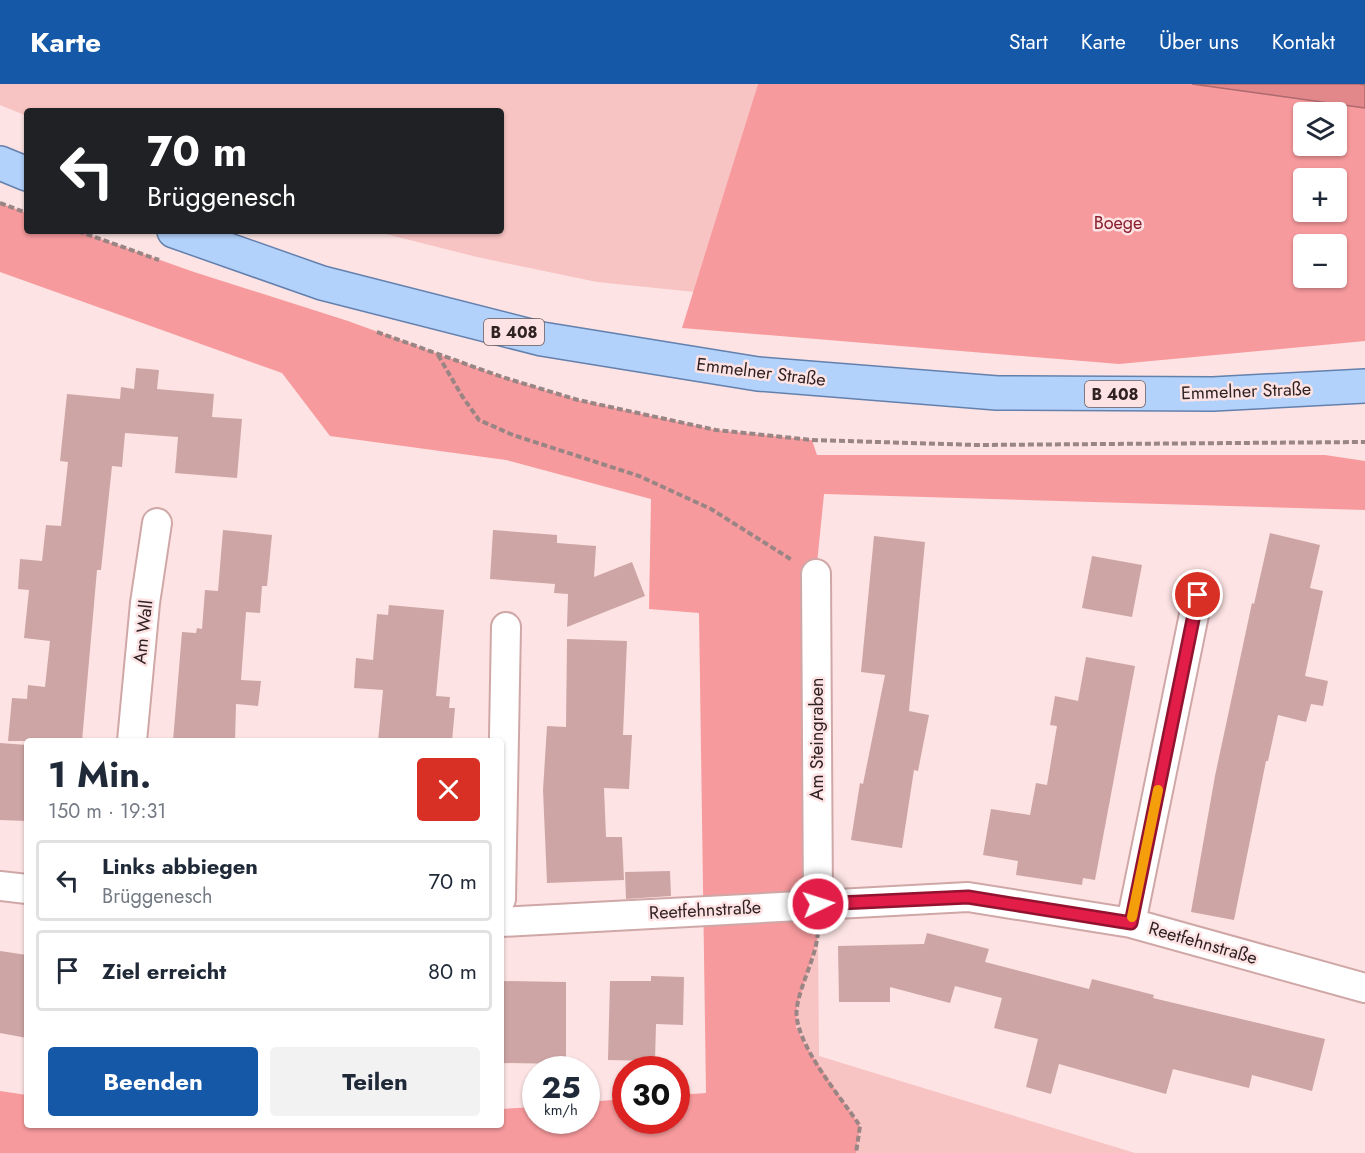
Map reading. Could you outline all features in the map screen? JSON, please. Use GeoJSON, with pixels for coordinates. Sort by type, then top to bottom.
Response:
{"type":"FeatureCollection","features":[{"type":"Feature","properties":{"kind":"main road"},"geometry":{"type":"LineString","coordinates":[[0,163],[24,173]]}},
{"type":"Feature","properties":{"kind":"main road","name":"Emmelner Straße"},"geometry":{"type":"LineString","coordinates":[[183,234],[322,283],[542,339],[758,374],[997,393],[1213,394],[1365,386]]}},
{"type":"Feature","properties":{"kind":"street","name":"Am Wall"},"geometry":{"type":"LineString","coordinates":[[132,738],[145,603],[157,523]]}},
{"type":"Feature","properties":{"kind":"street","name":"Am Steingraben"},"geometry":{"type":"LineString","coordinates":[[816,574],[818,904]]}},
{"type":"Feature","properties":{"kind":"street"},"geometry":{"type":"LineString","coordinates":[[1131,923],[1198,595]]}},
{"type":"Feature","properties":{"kind":"street"},"geometry":{"type":"LineString","coordinates":[[504,738],[506,627]]}},
{"type":"Feature","properties":{"kind":"street"},"geometry":{"type":"LineString","coordinates":[[0,886],[24,889]]}},
{"type":"Feature","properties":{"kind":"street","name":"Reetfehnstraße"},"geometry":{"type":"LineString","coordinates":[[504,921],[968,897],[1131,923],[1365,988]]}},
{"type":"Feature","properties":{"kind":"path"},"geometry":{"type":"LineString","coordinates":[[0,203],[24,212]]}},
{"type":"Feature","properties":{"kind":"path"},"geometry":{"type":"LineString","coordinates":[[438,354],[479,420],[513,435],[639,476],[711,509],[762,543],[816,574]]}},
{"type":"Feature","properties":{"kind":"path"},"geometry":{"type":"LineString","coordinates":[[818,904],[818,936],[797,1007],[796,1027],[805,1045],[860,1126],[856,1153]]}},
{"type":"Feature","properties":{"kind":"shaded area"},"geometry":{"type":"Polygon","coordinates":[[[0,84],[758,84],[695,292],[597,282],[477,257],[386,234],[504,234],[504,108],[24,108],[24,115],[0,105],[0,84]]]}},
{"type":"Feature","properties":{"kind":"shaded area"},"geometry":{"type":"Polygon","coordinates":[[[1192,84],[1365,85],[1365,108],[1347,106],[1347,102],[1322,102],[1192,84]]]}},
{"type":"Feature","properties":{"kind":"shaded area"},"geometry":{"type":"Polygon","coordinates":[[[818,936],[819,1056],[1135,1153],[856,1153],[860,1126],[813,1060],[796,1025],[801,994],[818,936]]]}},
{"type":"Feature","properties":{"kind":"green space","name":"Boege"},"geometry":{"type":"Polygon","coordinates":[[[758,84],[1192,84],[1322,102],[1293,102],[1293,156],[1347,156],[1347,106],[1365,108],[1365,341],[1119,364],[682,328],[758,84]]]}},
{"type":"Feature","properties":{"kind":"green space"},"geometry":{"type":"Polygon","coordinates":[[[0,203],[24,212],[24,234],[86,234],[194,272],[348,321],[502,377],[578,400],[716,430],[812,440],[817,455],[1325,455],[1365,461],[1365,510],[824,494],[816,574],[818,936],[797,1007],[796,1027],[805,1045],[860,1126],[856,1153],[0,1153],[0,1091],[24,1095],[24,1128],[504,1128],[504,1109],[522,1108],[522,1134],[600,1134],[600,1101],[612,1100],[612,1134],[690,1134],[690,1094],[706,1093],[699,613],[649,609],[651,499],[506,460],[330,436],[282,373],[0,272],[0,203]]]}},
{"type":"Feature","properties":{"kind":"building"},"geometry":{"type":"Polygon","coordinates":[[[136,368],[159,370],[157,389],[214,394],[212,417],[242,419],[237,478],[175,473],[178,437],[125,433],[122,467],[112,466],[101,570],[97,570],[82,738],[24,738],[24,741],[8,741],[12,698],[27,699],[28,685],[45,687],[50,641],[24,638],[29,590],[18,589],[20,559],[42,561],[46,525],[61,526],[68,462],[60,461],[67,394],[120,399],[121,387],[134,389],[136,368]]]}},
{"type":"Feature","properties":{"kind":"building"},"geometry":{"type":"Polygon","coordinates":[[[223,530],[272,535],[267,586],[262,586],[260,613],[246,612],[241,680],[261,681],[258,706],[236,704],[235,738],[173,738],[182,632],[196,633],[197,628],[202,629],[205,590],[218,591],[223,530]]]}},
{"type":"Feature","properties":{"kind":"building"},"geometry":{"type":"Polygon","coordinates":[[[493,530],[557,535],[557,543],[596,546],[594,577],[632,562],[645,596],[567,627],[568,594],[554,593],[555,584],[490,579],[493,530]]]}},
{"type":"Feature","properties":{"kind":"building"},"geometry":{"type":"Polygon","coordinates":[[[1270,533],[1320,545],[1310,588],[1323,591],[1305,676],[1328,681],[1323,706],[1311,704],[1306,722],[1278,715],[1268,761],[1266,761],[1234,920],[1191,912],[1215,776],[1252,603],[1254,604],[1270,533]]]}},
{"type":"Feature","properties":{"kind":"building"},"geometry":{"type":"Polygon","coordinates":[[[874,536],[925,542],[909,711],[929,715],[918,771],[914,770],[902,848],[851,840],[860,783],[863,784],[885,675],[861,672],[874,536]]]}},
{"type":"Feature","properties":{"kind":"building"},"geometry":{"type":"Polygon","coordinates":[[[1092,556],[1142,565],[1132,617],[1082,608],[1092,556]]]}},
{"type":"Feature","properties":{"kind":"building"},"geometry":{"type":"Polygon","coordinates":[[[389,605],[444,610],[436,696],[450,697],[449,708],[455,708],[452,738],[378,738],[383,690],[354,688],[356,658],[373,660],[377,614],[388,615],[389,605]]]}},
{"type":"Feature","properties":{"kind":"building"},"geometry":{"type":"Polygon","coordinates":[[[567,639],[627,641],[623,735],[632,735],[629,789],[604,788],[606,837],[622,837],[624,880],[547,883],[543,790],[547,726],[566,727],[567,639]]]}},
{"type":"Feature","properties":{"kind":"building"},"geometry":{"type":"Polygon","coordinates":[[[1086,657],[1135,666],[1095,880],[1083,878],[1082,885],[1016,875],[1018,861],[983,855],[991,809],[1030,815],[1036,783],[1047,785],[1057,726],[1050,725],[1055,696],[1078,701],[1086,657]]]}},
{"type":"Feature","properties":{"kind":"building"},"geometry":{"type":"Polygon","coordinates":[[[0,743],[24,745],[24,821],[0,820],[0,743]]]}},
{"type":"Feature","properties":{"kind":"building"},"geometry":{"type":"Polygon","coordinates":[[[670,871],[671,896],[626,899],[625,872],[670,871]]]}},
{"type":"Feature","properties":{"kind":"building"},"geometry":{"type":"Polygon","coordinates":[[[927,933],[989,949],[985,962],[1089,989],[1092,979],[1154,995],[1153,998],[1325,1039],[1312,1091],[1252,1075],[1249,1088],[1173,1069],[1166,1094],[1059,1064],[1051,1094],[1026,1087],[1038,1039],[994,1028],[1002,998],[955,986],[950,1003],[890,987],[890,1002],[839,1002],[838,946],[924,944],[927,933]]]}},
{"type":"Feature","properties":{"kind":"building"},"geometry":{"type":"Polygon","coordinates":[[[0,951],[24,955],[24,1037],[0,1033],[0,951]]]}},
{"type":"Feature","properties":{"kind":"building"},"geometry":{"type":"Polygon","coordinates":[[[651,976],[684,977],[683,1025],[656,1024],[655,1056],[612,1056],[612,1060],[608,1060],[610,981],[651,981],[651,976]]]}},
{"type":"Feature","properties":{"kind":"building"},"geometry":{"type":"Polygon","coordinates":[[[504,981],[566,982],[566,1056],[522,1056],[522,1063],[504,1063],[504,981]]]}},
{"type":"Feature","properties":{"kind":"slow traffic"},"geometry":{"type":"LineString","coordinates":[[1132,917],[1158,790]]}},
{"type":"Feature","properties":{"kind":"route"},"geometry":{"type":"LineString","coordinates":[[818,904],[968,897],[1031,905],[1131,923],[1198,595]]}}]}
